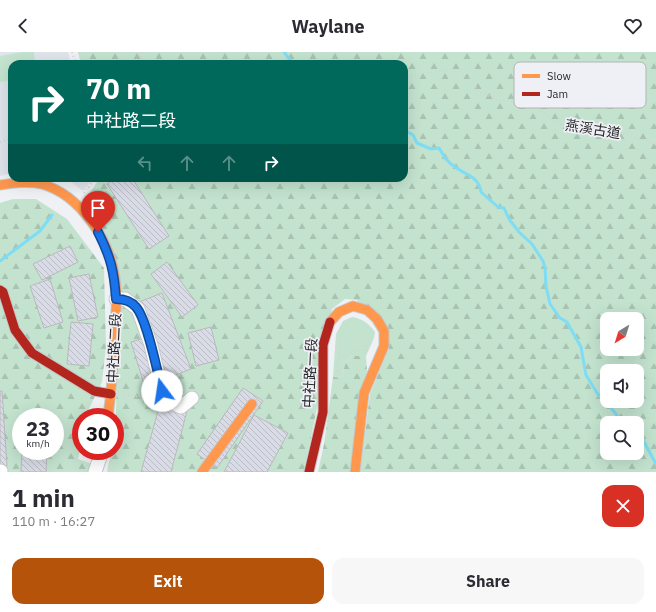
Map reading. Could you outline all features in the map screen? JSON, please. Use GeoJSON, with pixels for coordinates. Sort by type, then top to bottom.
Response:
{"type":"FeatureCollection","features":[{"type":"Feature","properties":{"kind":"street","name":"中社路二段"},"geometry":{"type":"LineString","coordinates":[[0,185],[12,182],[30,182],[48,186],[70,197],[83,211],[98,232],[109,253],[114,272],[116,299],[109,408]]}},
{"type":"Feature","properties":{"kind":"street"},"geometry":{"type":"LineString","coordinates":[[0,290],[4,292],[15,330],[32,353],[94,390],[111,394]]}},
{"type":"Feature","properties":{"kind":"street"},"geometry":{"type":"LineString","coordinates":[[116,299],[125,299],[135,306],[151,345],[162,391],[170,402],[181,407],[192,398]]}},
{"type":"Feature","properties":{"kind":"street","name":"中社路一段"},"geometry":{"type":"LineString","coordinates":[[309,472],[319,438],[323,411],[324,342],[329,324],[339,312],[353,306],[368,310],[377,319],[384,331],[384,346],[364,393],[355,472]]}},
{"type":"Feature","properties":{"kind":"street"},"geometry":{"type":"LineString","coordinates":[[202,472],[252,404]]}},
{"type":"Feature","properties":{"kind":"street"},"geometry":{"type":"LineString","coordinates":[[95,472],[99,460]]}},
{"type":"Feature","properties":{"kind":"path"},"geometry":{"type":"LineString","coordinates":[[141,52],[142,59]]}},
{"type":"Feature","properties":{"kind":"path","name":"燕溪古道"},"geometry":{"type":"LineString","coordinates":[[408,77],[413,75],[449,70],[467,74],[479,92],[500,100],[514,102]]}},
{"type":"Feature","properties":{"kind":"path","name":"燕溪古道"},"geometry":{"type":"LineString","coordinates":[[536,108],[558,124],[576,128],[611,130],[656,144]]}},
{"type":"Feature","properties":{"kind":"path"},"geometry":{"type":"LineString","coordinates":[[83,194],[92,182]]}},
{"type":"Feature","properties":{"kind":"path"},"geometry":{"type":"LineString","coordinates":[[88,187],[100,196]]}},
{"type":"Feature","properties":{"kind":"path"},"geometry":{"type":"LineString","coordinates":[[135,306],[149,294],[158,292]]}},
{"type":"Feature","properties":{"kind":"path"},"geometry":{"type":"LineString","coordinates":[[323,371],[338,373],[340,334]]}},
{"type":"Feature","properties":{"kind":"path"},"geometry":{"type":"LineString","coordinates":[[366,350],[369,338]]}},
{"type":"Feature","properties":{"kind":"path"},"geometry":{"type":"LineString","coordinates":[[339,358],[352,351],[366,350],[380,354]]}},
{"type":"Feature","properties":{"kind":"path"},"geometry":{"type":"LineString","coordinates":[[111,394],[145,398]]}},
{"type":"Feature","properties":{"kind":"shaded area"},"geometry":{"type":"Polygon","coordinates":[[[0,52],[68,52],[70,60],[8,60],[8,174],[0,176],[0,52]]]}},
{"type":"Feature","properties":{"kind":"shaded area"},"geometry":{"type":"Polygon","coordinates":[[[71,182],[90,182],[83,191],[71,182]]]}},
{"type":"Feature","properties":{"kind":"green space"},"geometry":{"type":"Polygon","coordinates":[[[22,52],[34,52],[35,60],[8,60],[8,81],[0,82],[0,56],[22,52]]]}},
{"type":"Feature","properties":{"kind":"green space"},"geometry":{"type":"Polygon","coordinates":[[[78,52],[656,52],[656,472],[360,472],[370,394],[389,348],[357,300],[345,299],[332,309],[319,398],[304,472],[107,472],[109,460],[124,460],[124,408],[116,408],[119,291],[82,204],[97,182],[408,182],[408,60],[80,60],[78,52]]]}},
{"type":"Feature","properties":{"kind":"green space"},"geometry":{"type":"Polygon","coordinates":[[[13,199],[36,199],[67,219],[104,268],[106,346],[102,382],[89,408],[72,408],[72,460],[81,460],[92,464],[90,472],[0,472],[0,203],[13,199]]]}},
{"type":"Feature","properties":{"kind":"green space"},"geometry":{"type":"Polygon","coordinates":[[[352,317],[362,320],[370,326],[375,332],[374,338],[366,356],[352,356],[345,364],[342,379],[333,377],[336,334],[343,321],[352,317]]]}},
{"type":"Feature","properties":{"kind":"green space"},"geometry":{"type":"Polygon","coordinates":[[[352,356],[366,356],[367,371],[351,472],[318,472],[324,444],[333,377],[342,378],[345,364],[352,356]]]}},
{"type":"Feature","properties":{"kind":"building"},"geometry":{"type":"Polygon","coordinates":[[[110,182],[135,182],[169,236],[149,249],[107,184],[110,182]]]}},
{"type":"Feature","properties":{"kind":"building"},"geometry":{"type":"Polygon","coordinates":[[[70,246],[78,262],[42,280],[33,264],[70,246]]]}},
{"type":"Feature","properties":{"kind":"building"},"geometry":{"type":"Polygon","coordinates":[[[167,262],[198,305],[182,317],[151,274],[167,262]]]}},
{"type":"Feature","properties":{"kind":"building"},"geometry":{"type":"Polygon","coordinates":[[[89,274],[98,317],[78,321],[69,278],[89,274]]]}},
{"type":"Feature","properties":{"kind":"building"},"geometry":{"type":"Polygon","coordinates":[[[50,279],[63,322],[44,328],[30,286],[50,279]]]}},
{"type":"Feature","properties":{"kind":"building"},"geometry":{"type":"Polygon","coordinates":[[[162,293],[191,369],[168,378],[139,302],[162,293]]]}},
{"type":"Feature","properties":{"kind":"building"},"geometry":{"type":"Polygon","coordinates":[[[71,322],[93,324],[89,366],[67,364],[71,322]]]}},
{"type":"Feature","properties":{"kind":"building"},"geometry":{"type":"Polygon","coordinates":[[[211,327],[219,360],[196,366],[188,333],[211,327]]]}},
{"type":"Feature","properties":{"kind":"building"},"geometry":{"type":"Polygon","coordinates":[[[144,338],[161,393],[148,397],[131,342],[144,338]]]}},
{"type":"Feature","properties":{"kind":"building"},"geometry":{"type":"Polygon","coordinates":[[[243,388],[263,401],[217,468],[197,454],[243,388]]]}},
{"type":"Feature","properties":{"kind":"building"},"geometry":{"type":"Polygon","coordinates":[[[0,391],[2,391],[7,466],[0,466],[0,391]]]}},
{"type":"Feature","properties":{"kind":"building"},"geometry":{"type":"Polygon","coordinates":[[[160,404],[187,411],[171,472],[141,472],[160,404]]]}},
{"type":"Feature","properties":{"kind":"building"},"geometry":{"type":"Polygon","coordinates":[[[254,415],[288,433],[267,472],[224,472],[254,415]]]}},
{"type":"Feature","properties":{"kind":"building"},"geometry":{"type":"Polygon","coordinates":[[[22,460],[47,460],[46,472],[21,472],[22,460]]]}},
{"type":"Feature","properties":{"kind":"waterway"},"geometry":{"type":"LineString","coordinates":[[284,52],[290,60]]}},
{"type":"Feature","properties":{"kind":"waterway"},"geometry":{"type":"LineString","coordinates":[[408,132],[413,135],[417,143],[431,149],[439,148],[445,158],[452,165],[477,181],[481,192],[498,207],[504,208],[509,219],[519,232],[532,244],[543,261],[550,304],[560,318],[567,322],[581,347],[586,375],[599,396],[618,416]]}},
{"type":"Feature","properties":{"kind":"waterway"},"geometry":{"type":"LineString","coordinates":[[0,261],[40,231],[52,215]]}},
{"type":"Feature","properties":{"kind":"waterway"},"geometry":{"type":"LineString","coordinates":[[644,442],[656,464]]}},
{"type":"Feature","properties":{"kind":"traffic: slow"},"geometry":{"type":"LineString","coordinates":[[0,185],[32,183],[42,184],[56,190],[69,198],[91,221],[100,234],[112,264],[117,296],[113,372],[109,408]]}},
{"type":"Feature","properties":{"kind":"traffic: slow"},"geometry":{"type":"LineString","coordinates":[[330,322],[339,312],[353,306],[367,310],[377,319],[384,331],[384,346],[364,393],[355,472]]}},
{"type":"Feature","properties":{"kind":"traffic: slow"},"geometry":{"type":"LineString","coordinates":[[202,472],[252,404]]}},
{"type":"Feature","properties":{"kind":"traffic: jam"},"geometry":{"type":"LineString","coordinates":[[0,290],[3,292],[15,330],[32,353],[94,391],[111,394]]}},
{"type":"Feature","properties":{"kind":"traffic: jam"},"geometry":{"type":"LineString","coordinates":[[309,472],[323,412],[323,345],[330,322]]}},
{"type":"Feature","properties":{"kind":"route"},"geometry":{"type":"LineString","coordinates":[[98,232],[109,253],[114,272],[116,299],[125,299],[138,309],[151,345],[162,391]]}}]}
